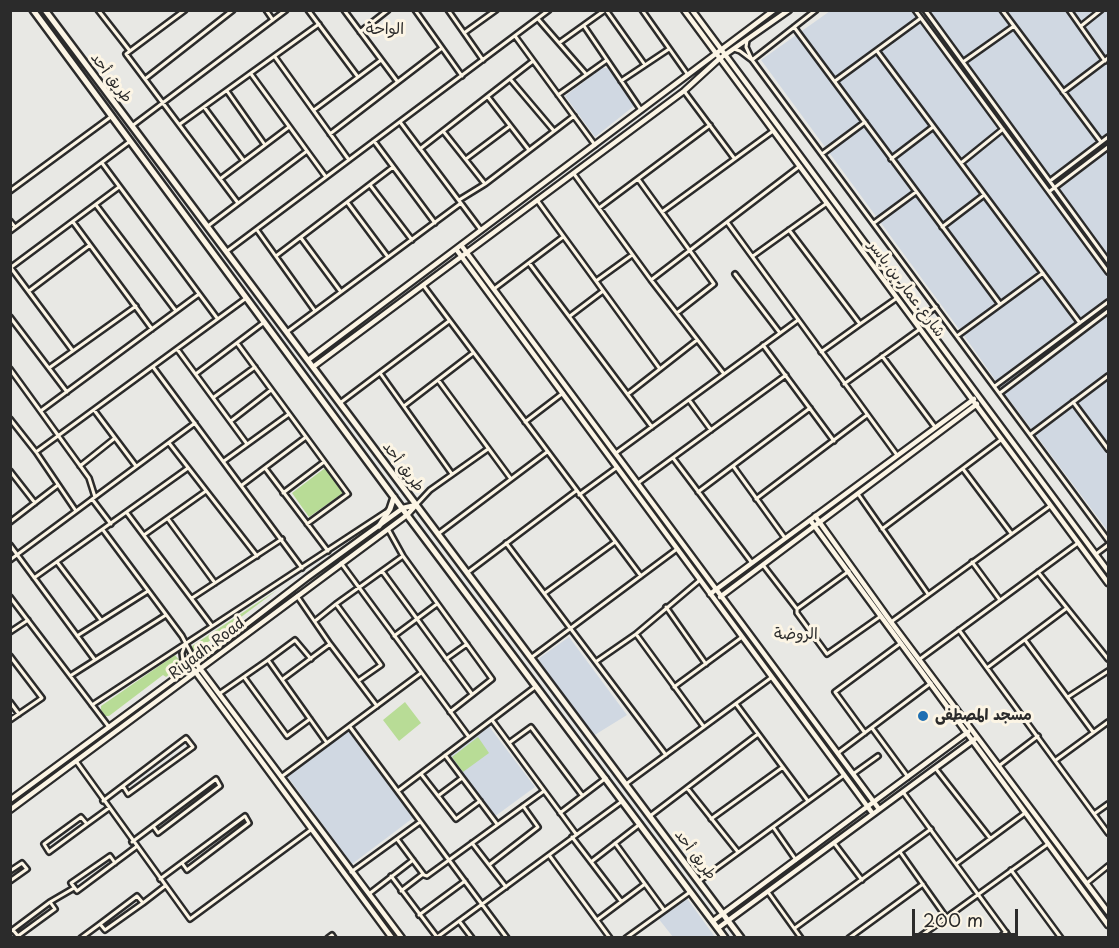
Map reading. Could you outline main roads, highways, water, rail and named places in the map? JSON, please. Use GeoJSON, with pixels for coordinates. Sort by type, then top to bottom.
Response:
{"type":"FeatureCollection","features":[{"type":"Feature","properties":{"kind":"main road","name":"طريق أحد"},"geometry":{"type":"LineString","coordinates":[[33,10],[407,515],[725,938]]}},
{"type":"Feature","properties":{"kind":"main road","name":"طريق أحد"},"geometry":{"type":"LineString","coordinates":[[45,10],[741,938]]}},
{"type":"Feature","properties":{"kind":"main road"},"geometry":{"type":"LineString","coordinates":[[380,526],[390,509],[394,496]]}},
{"type":"Feature","properties":{"kind":"place","name":"مسجد المصطفى"},"geometry":{"type":"Point","coordinates":[923,716]}},
{"type":"Feature","properties":{"kind":"district","name":"الواحة"},"geometry":{"type":"Point","coordinates":[385,30]}},
{"type":"Feature","properties":{"kind":"district","name":"الروضة"},"geometry":{"type":"Point","coordinates":[796,635]}}]}
